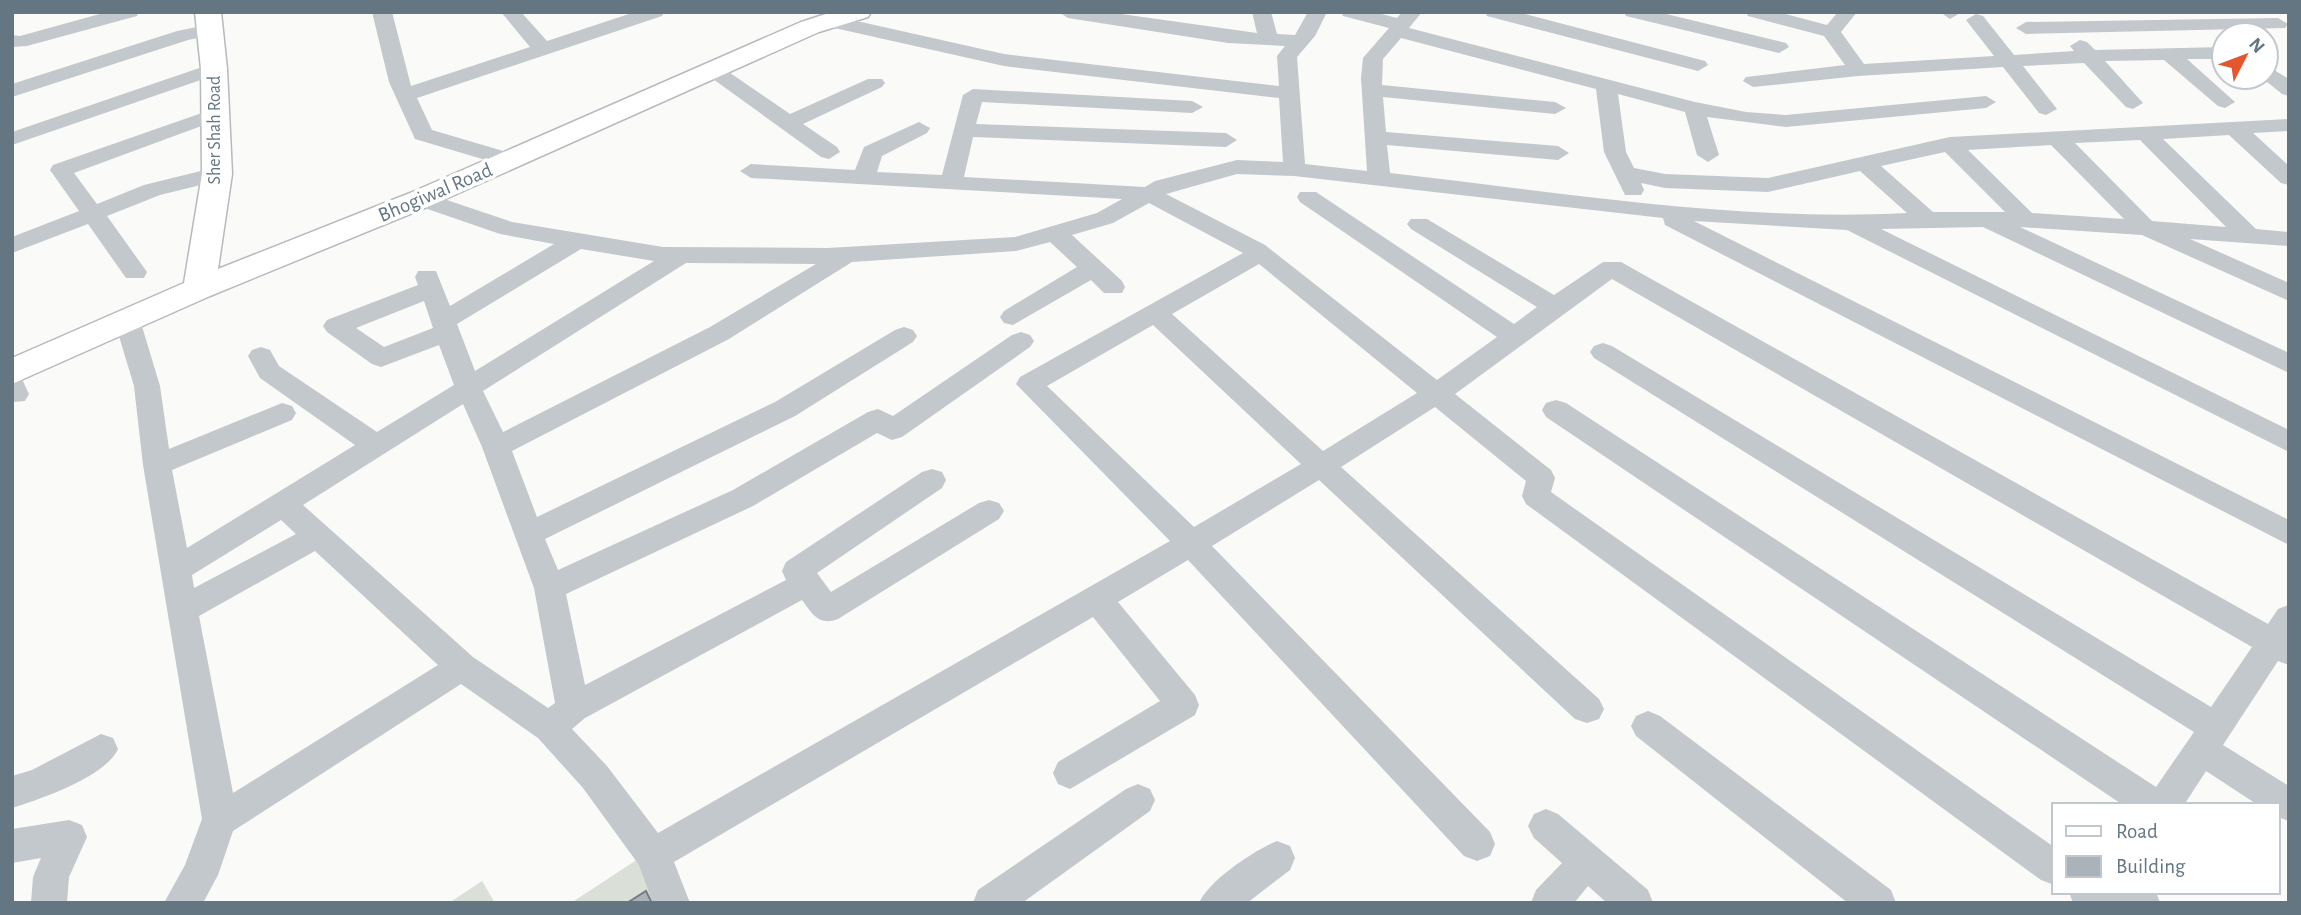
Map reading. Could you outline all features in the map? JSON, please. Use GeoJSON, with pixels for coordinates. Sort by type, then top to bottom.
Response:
{"type":"FeatureCollection","features":[{"type":"Feature","properties":{"kind":"main road","name":"Bhogiwal Road"},"geometry":{"type":"LineString","coordinates":[[14,383],[198,289],[421,199],[713,70],[830,21],[859,12]]}},
{"type":"Feature","properties":{"kind":"main road","name":"Sher Shah Road"},"geometry":{"type":"LineString","coordinates":[[198,289],[217,174],[210,21]]}},
{"type":"Feature","properties":{"kind":"street"},"geometry":{"type":"LineString","coordinates":[[12,40],[20,42],[103,16],[130,12]]}},
{"type":"Feature","properties":{"kind":"street"},"geometry":{"type":"LineString","coordinates":[[382,12],[399,82],[423,134],[509,160]]}},
{"type":"Feature","properties":{"kind":"street"},"geometry":{"type":"LineString","coordinates":[[510,12],[542,49]]}},
{"type":"Feature","properties":{"kind":"street"},"geometry":{"type":"LineString","coordinates":[[405,95],[542,49],[613,18],[655,12]]}},
{"type":"Feature","properties":{"kind":"street"},"geometry":{"type":"LineString","coordinates":[[1071,12],[1191,22],[1269,39],[1300,41]]}},
{"type":"Feature","properties":{"kind":"street"},"geometry":{"type":"LineString","coordinates":[[1261,12],[1269,39]]}},
{"type":"Feature","properties":{"kind":"street"},"geometry":{"type":"LineString","coordinates":[[1350,12],[1404,23],[1606,85],[1695,108],[1786,121],[1986,102]]}},
{"type":"Feature","properties":{"kind":"street"},"geometry":{"type":"LineString","coordinates":[[1494,12],[1698,65]]}},
{"type":"Feature","properties":{"kind":"street"},"geometry":{"type":"LineString","coordinates":[[1633,12],[1779,47]]}},
{"type":"Feature","properties":{"kind":"street"},"geometry":{"type":"LineString","coordinates":[[1755,12],[1831,32],[1858,70]]}},
{"type":"Feature","properties":{"kind":"street"},"geometry":{"type":"LineString","coordinates":[[1831,32],[1848,12]]}},
{"type":"Feature","properties":{"kind":"street"},"geometry":{"type":"LineString","coordinates":[[2261,12],[2283,28]]}},
{"type":"Feature","properties":{"kind":"street"},"geometry":{"type":"LineString","coordinates":[[1294,170],[1287,56],[1300,41],[1313,15]]}},
{"type":"Feature","properties":{"kind":"street"},"geometry":{"type":"LineString","coordinates":[[1976,20],[2046,109]]}},
{"type":"Feature","properties":{"kind":"street"},"geometry":{"type":"LineString","coordinates":[[12,91],[184,35],[210,21]]}},
{"type":"Feature","properties":{"kind":"street"},"geometry":{"type":"LineString","coordinates":[[830,21],[1004,60],[1288,93]]}},
{"type":"Feature","properties":{"kind":"street"},"geometry":{"type":"LineString","coordinates":[[1379,181],[1372,90],[1373,58],[1404,23]]}},
{"type":"Feature","properties":{"kind":"street"},"geometry":{"type":"LineString","coordinates":[[2066,27],[2087,56],[2133,103]]}},
{"type":"Feature","properties":{"kind":"street"},"geometry":{"type":"LineString","coordinates":[[2026,28],[2210,30]]}},
{"type":"Feature","properties":{"kind":"street"},"geometry":{"type":"LineString","coordinates":[[1753,80],[1858,70],[2087,56],[2210,53]]}},
{"type":"Feature","properties":{"kind":"street"},"geometry":{"type":"LineString","coordinates":[[2169,54],[2225,102]]}},
{"type":"Feature","properties":{"kind":"street"},"geometry":{"type":"LineString","coordinates":[[12,139],[214,69]]}},
{"type":"Feature","properties":{"kind":"street"},"geometry":{"type":"LineString","coordinates":[[713,70],[830,152]]}},
{"type":"Feature","properties":{"kind":"street"},"geometry":{"type":"LineString","coordinates":[[788,122],[875,83]]}},
{"type":"Feature","properties":{"kind":"street"},"geometry":{"type":"LineString","coordinates":[[1606,85],[1615,152],[1647,210],[1709,236],[2289,534]]}},
{"type":"Feature","properties":{"kind":"street"},"geometry":{"type":"LineString","coordinates":[[1372,90],[1555,108]]}},
{"type":"Feature","properties":{"kind":"street"},"geometry":{"type":"LineString","coordinates":[[951,182],[973,95],[1192,107]]}},
{"type":"Feature","properties":{"kind":"street"},"geometry":{"type":"LineString","coordinates":[[1695,108],[1708,155]]}},
{"type":"Feature","properties":{"kind":"street"},"geometry":{"type":"LineString","coordinates":[[135,272],[95,213],[61,170],[216,114]]}},
{"type":"Feature","properties":{"kind":"street"},"geometry":{"type":"LineString","coordinates":[[1625,173],[1665,181],[1769,185],[1950,144],[2289,125]]}},
{"type":"Feature","properties":{"kind":"street"},"geometry":{"type":"LineString","coordinates":[[864,177],[872,152],[919,128]]}},
{"type":"Feature","properties":{"kind":"street"},"geometry":{"type":"LineString","coordinates":[[2234,128],[2289,178]]}},
{"type":"Feature","properties":{"kind":"street"},"geometry":{"type":"LineString","coordinates":[[964,130],[1226,140]]}},
{"type":"Feature","properties":{"kind":"street"},"geometry":{"type":"LineString","coordinates":[[2144,132],[2248,235]]}},
{"type":"Feature","properties":{"kind":"street"},"geometry":{"type":"LineString","coordinates":[[2056,137],[2145,227],[2289,293]]}},
{"type":"Feature","properties":{"kind":"street"},"geometry":{"type":"LineString","coordinates":[[1376,138],[1558,153]]}},
{"type":"Feature","properties":{"kind":"street"},"geometry":{"type":"LineString","coordinates":[[1950,144],[2026,220]]}},
{"type":"Feature","properties":{"kind":"street"},"geometry":{"type":"LineString","coordinates":[[1866,164],[1927,219]]}},
{"type":"Feature","properties":{"kind":"street"},"geometry":{"type":"LineString","coordinates":[[421,199],[508,229],[681,255],[848,254],[1016,244],[1105,218],[1163,186],[1237,167],[1294,170],[1727,218],[1853,223],[1927,219],[2026,220],[2288,239]]}},
{"type":"Feature","properties":{"kind":"street"},"geometry":{"type":"LineString","coordinates":[[751,171],[1149,194],[1261,253],[1541,478],[1536,496],[2052,867]]}},
{"type":"Feature","properties":{"kind":"street"},"geometry":{"type":"LineString","coordinates":[[12,220],[19,243],[152,190],[217,174]]}},
{"type":"Feature","properties":{"kind":"street"},"geometry":{"type":"LineString","coordinates":[[1308,197],[1515,337]]}},
{"type":"Feature","properties":{"kind":"street"},"geometry":{"type":"LineString","coordinates":[[1983,219],[2289,364]]}},
{"type":"Feature","properties":{"kind":"street"},"geometry":{"type":"LineString","coordinates":[[1853,223],[2289,442]]}},
{"type":"Feature","properties":{"kind":"street"},"geometry":{"type":"LineString","coordinates":[[1419,224],[1556,307]]}},
{"type":"Feature","properties":{"kind":"street"},"geometry":{"type":"LineString","coordinates":[[1055,233],[1113,287]]}},
{"type":"Feature","properties":{"kind":"street"},"geometry":{"type":"LineString","coordinates":[[578,240],[445,327],[381,358],[335,326],[429,283],[445,327],[467,387],[496,447],[549,588],[562,718],[595,777],[653,855],[672,903]]}},
{"type":"Feature","properties":{"kind":"street"},"geometry":{"type":"LineString","coordinates":[[1261,253],[1029,384],[1191,543],[1477,844]]}},
{"type":"Feature","properties":{"kind":"street"},"geometry":{"type":"LineString","coordinates":[[496,447],[716,337],[786,296],[848,254]]}},
{"type":"Feature","properties":{"kind":"street"},"geometry":{"type":"LineString","coordinates":[[175,570],[681,255]]}},
{"type":"Feature","properties":{"kind":"street"},"geometry":{"type":"LineString","coordinates":[[549,588],[743,498],[878,419],[892,429],[1093,268]]}},
{"type":"Feature","properties":{"kind":"street"},"geometry":{"type":"LineString","coordinates":[[653,855],[1322,465],[1436,394],[1612,268],[2283,638],[2208,739],[2165,803]]}},
{"type":"Feature","properties":{"kind":"street"},"geometry":{"type":"LineString","coordinates":[[1155,313],[1587,709]]}},
{"type":"Feature","properties":{"kind":"street"},"geometry":{"type":"LineString","coordinates":[[128,323],[147,386],[156,466],[219,821],[200,874],[182,903]]}},
{"type":"Feature","properties":{"kind":"street"},"geometry":{"type":"LineString","coordinates":[[529,534],[785,409],[904,336]]}},
{"type":"Feature","properties":{"kind":"street"},"geometry":{"type":"LineString","coordinates":[[1603,352],[2208,739],[2289,805]]}},
{"type":"Feature","properties":{"kind":"street"},"geometry":{"type":"LineString","coordinates":[[261,356],[269,372],[375,446]]}},
{"type":"Feature","properties":{"kind":"street"},"geometry":{"type":"LineString","coordinates":[[1556,410],[2150,803]]}},
{"type":"Feature","properties":{"kind":"street"},"geometry":{"type":"LineString","coordinates":[[156,466],[282,413]]}},
{"type":"Feature","properties":{"kind":"street"},"geometry":{"type":"LineString","coordinates":[[932,480],[797,570],[827,610],[989,511]]}},
{"type":"Feature","properties":{"kind":"street"},"geometry":{"type":"LineString","coordinates":[[287,502],[283,504],[316,537],[461,667],[562,718]]}},
{"type":"Feature","properties":{"kind":"street"},"geometry":{"type":"LineString","coordinates":[[182,610],[316,537]]}},
{"type":"Feature","properties":{"kind":"street"},"geometry":{"type":"LineString","coordinates":[[562,718],[807,583]]}},
{"type":"Feature","properties":{"kind":"street"},"geometry":{"type":"LineString","coordinates":[[1070,773],[1182,705],[1096,598]]}},
{"type":"Feature","properties":{"kind":"street"},"geometry":{"type":"LineString","coordinates":[[219,821],[461,667]]}},
{"type":"Feature","properties":{"kind":"street"},"geometry":{"type":"LineString","coordinates":[[1648,726],[1878,903]]}},
{"type":"Feature","properties":{"kind":"street"},"geometry":{"type":"LineString","coordinates":[[12,793],[40,784],[102,749]]}},
{"type":"Feature","properties":{"kind":"street"},"geometry":{"type":"LineString","coordinates":[[991,903],[1138,800]]}},
{"type":"Feature","properties":{"kind":"street"},"geometry":{"type":"LineString","coordinates":[[1546,825],[1635,903]]}},
{"type":"Feature","properties":{"kind":"street"},"geometry":{"type":"LineString","coordinates":[[12,846],[69,837],[51,877],[49,903]]}},
{"type":"Feature","properties":{"kind":"street"},"geometry":{"type":"LineString","coordinates":[[1217,903],[1277,858]]}},
{"type":"Feature","properties":{"kind":"street"},"geometry":{"type":"LineString","coordinates":[[1549,903],[1587,861]]}},
{"type":"Feature","properties":{"kind":"street"},"geometry":{"type":"LineString","coordinates":[[2104,896],[2142,903]]}},
{"type":"Feature","properties":{"kind":"shaded area"},"geometry":{"type":"Polygon","coordinates":[[[644,855],[665,903],[571,903],[644,855]]]}},
{"type":"Feature","properties":{"kind":"shaded area"},"geometry":{"type":"Polygon","coordinates":[[[482,881],[495,903],[449,903],[482,881]]]}},
{"type":"Feature","properties":{"kind":"building"},"geometry":{"type":"Polygon","coordinates":[[[646,891],[652,903],[627,903],[646,891]]]}}]}
